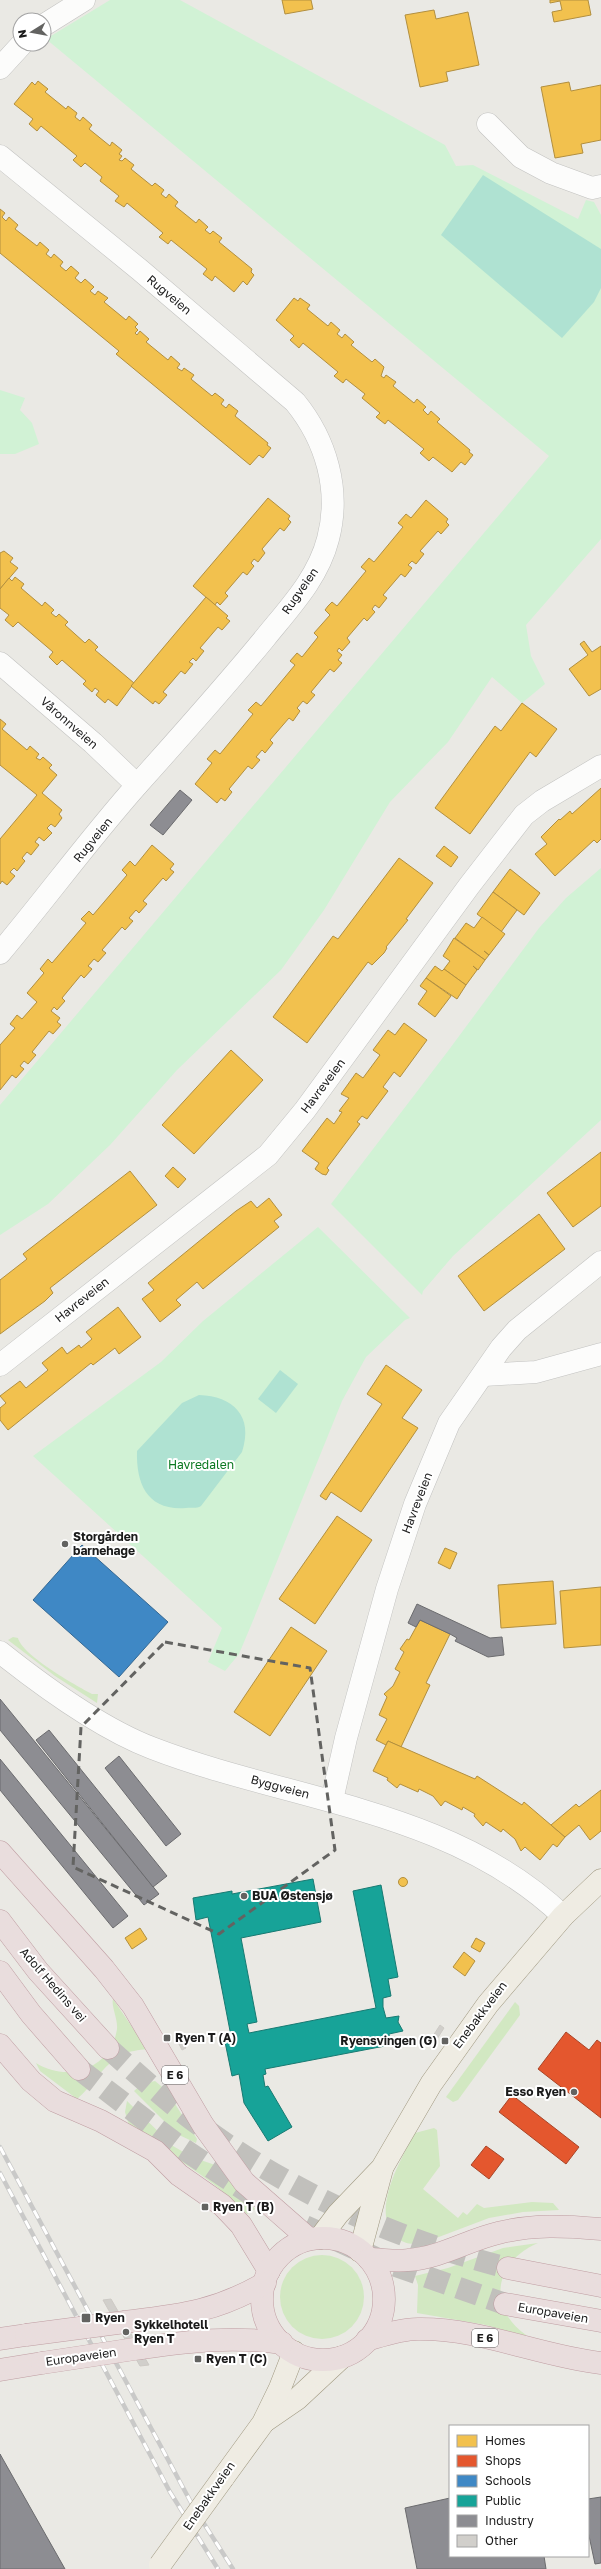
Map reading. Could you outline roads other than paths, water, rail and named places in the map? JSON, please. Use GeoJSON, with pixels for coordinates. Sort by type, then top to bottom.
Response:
{"type":"FeatureCollection","features":[{"type":"Feature","properties":{"kind":"highway","name":"E 6"},"geometry":{"type":"LineString","coordinates":[[0,1852],[100,1963],[134,2006],[203,2125],[244,2182],[315,2239]]}},
{"type":"Feature","properties":{"kind":"highway","name":"Adolf Hedins vei"},"geometry":{"type":"LineString","coordinates":[[0,1921],[38,1971],[108,2048]]}},
{"type":"Feature","properties":{"kind":"highway"},"geometry":{"type":"LineString","coordinates":[[0,1972],[31,2014],[79,2069]]}},
{"type":"Feature","properties":{"kind":"highway"},"geometry":{"type":"LineString","coordinates":[[0,2045],[31,2081],[55,2101],[101,2121],[155,2152],[179,2175],[222,2205],[241,2225],[267,2277],[262,2296],[267,2322],[288,2348]]}},
{"type":"Feature","properties":{"kind":"highway"},"geometry":{"type":"LineString","coordinates":[[0,2339],[125,2322],[211,2308],[232,2301],[267,2277],[286,2251],[315,2239],[348,2243],[365,2255],[415,2259],[497,2233],[521,2228],[546,2225],[601,2229]]}},
{"type":"Feature","properties":{"kind":"highway","name":"E 6"},"geometry":{"type":"LineString","coordinates":[[288,2348],[323,2360],[342,2357],[360,2347],[368,2340],[378,2326],[383,2308],[383,2291],[378,2274],[365,2255]]}},
{"type":"Feature","properties":{"kind":"highway"},"geometry":{"type":"LineString","coordinates":[[508,2268],[601,2286]]}},
{"type":"Feature","properties":{"kind":"highway","name":"Europaveien"},"geometry":{"type":"LineString","coordinates":[[505,2304],[601,2322]]}},
{"type":"Feature","properties":{"kind":"highway","name":"E 6"},"geometry":{"type":"LineString","coordinates":[[368,2340],[396,2332],[417,2329],[450,2330],[601,2363]]}},
{"type":"Feature","properties":{"kind":"highway","name":"Europaveien"},"geometry":{"type":"LineString","coordinates":[[0,2370],[214,2338],[250,2339],[288,2348]]}},
{"type":"Feature","properties":{"kind":"main road","name":"Enebakkveien"},"geometry":{"type":"LineString","coordinates":[[315,2239],[382,2168],[451,2054],[507,1979],[562,1916],[601,1880]]}},
{"type":"Feature","properties":{"kind":"main road","name":"Enebakkveien"},"geometry":{"type":"LineString","coordinates":[[365,2255],[382,2168]]}},
{"type":"Feature","properties":{"kind":"main road","name":"Enebakkveien"},"geometry":{"type":"LineString","coordinates":[[159,2567],[262,2423],[280,2388],[288,2348]]}},
{"type":"Feature","properties":{"kind":"main road","name":"Enebakkveien"},"geometry":{"type":"LineString","coordinates":[[262,2423],[297,2399],[342,2357]]}},
{"type":"Feature","properties":{"kind":"street"},"geometry":{"type":"LineString","coordinates":[[52,20],[84,0]]}},
{"type":"Feature","properties":{"kind":"street"},"geometry":{"type":"LineString","coordinates":[[0,68],[15,52]]}},
{"type":"Feature","properties":{"kind":"street"},"geometry":{"type":"LineString","coordinates":[[488,124],[521,157],[536,166],[592,188],[601,186]]}},
{"type":"Feature","properties":{"kind":"street","name":"Rugveien"},"geometry":{"type":"LineString","coordinates":[[0,156],[286,393],[308,417],[323,447],[330,470],[331,524],[328,540],[311,580],[232,677],[137,785],[0,953]]}},
{"type":"Feature","properties":{"kind":"street","name":"Våronnveien"},"geometry":{"type":"LineString","coordinates":[[0,663],[93,743],[137,785]]}},
{"type":"Feature","properties":{"kind":"street","name":"Havreveien"},"geometry":{"type":"LineString","coordinates":[[0,1365],[268,1155],[305,1110],[469,886],[524,815],[542,801],[601,766]]}},
{"type":"Feature","properties":{"kind":"street","name":"Havreveien"},"geometry":{"type":"LineString","coordinates":[[332,1800],[346,1738],[387,1589],[415,1504],[449,1423],[484,1375],[501,1348],[517,1330],[601,1262]]}},
{"type":"Feature","properties":{"kind":"street"},"geometry":{"type":"LineString","coordinates":[[484,1375],[536,1372],[601,1354]]}},
{"type":"Feature","properties":{"kind":"street","name":"Byggveien"},"geometry":{"type":"LineString","coordinates":[[0,1652],[55,1695],[136,1742],[217,1769],[332,1800],[426,1832],[476,1856],[547,1901],[562,1916]]}},
{"type":"Feature","properties":{"kind":"tunnel"},"geometry":{"type":"LineString","coordinates":[[108,2048],[156,2091],[186,2115],[260,2166],[299,2188],[381,2226],[465,2256],[508,2268]]}},
{"type":"Feature","properties":{"kind":"tunnel"},"geometry":{"type":"LineString","coordinates":[[79,2069],[179,2146],[255,2197]]}},
{"type":"Feature","properties":{"kind":"tunnel"},"geometry":{"type":"LineString","coordinates":[[305,2226],[387,2263],[505,2304]]}},
{"type":"Feature","properties":{"kind":"railway"},"geometry":{"type":"LineString","coordinates":[[0,2147],[194,2508],[233,2569]]}},
{"type":"Feature","properties":{"kind":"railway"},"geometry":{"type":"LineString","coordinates":[[0,2173],[170,2492],[218,2569]]}},
{"type":"Feature","properties":{"kind":"place","name":"Storgården barnehage"},"geometry":{"type":"Point","coordinates":[65,1544]}},
{"type":"Feature","properties":{"kind":"place","name":"BUA Østensjø"},"geometry":{"type":"Point","coordinates":[244,1896]}},
{"type":"Feature","properties":{"kind":"place","name":"Ryen T (A)"},"geometry":{"type":"Point","coordinates":[167,2038]}},
{"type":"Feature","properties":{"kind":"place","name":"Ryensvingen (G)"},"geometry":{"type":"Point","coordinates":[445,2041]}},
{"type":"Feature","properties":{"kind":"place","name":"Esso Ryen"},"geometry":{"type":"Point","coordinates":[574,2092]}},
{"type":"Feature","properties":{"kind":"place","name":"Ryen T (B)"},"geometry":{"type":"Point","coordinates":[205,2207]}},
{"type":"Feature","properties":{"kind":"place","name":"Ryen"},"geometry":{"type":"Point","coordinates":[86,2318]}},
{"type":"Feature","properties":{"kind":"place","name":"Sykkelhotell Ryen T"},"geometry":{"type":"Point","coordinates":[126,2332]}},
{"type":"Feature","properties":{"kind":"place","name":"Ryen T (C)"},"geometry":{"type":"Point","coordinates":[198,2359]}},
{"type":"Feature","properties":{"kind":"park label","name":"Havredalen"},"geometry":{"type":"Point","coordinates":[201,1465]}}]}
